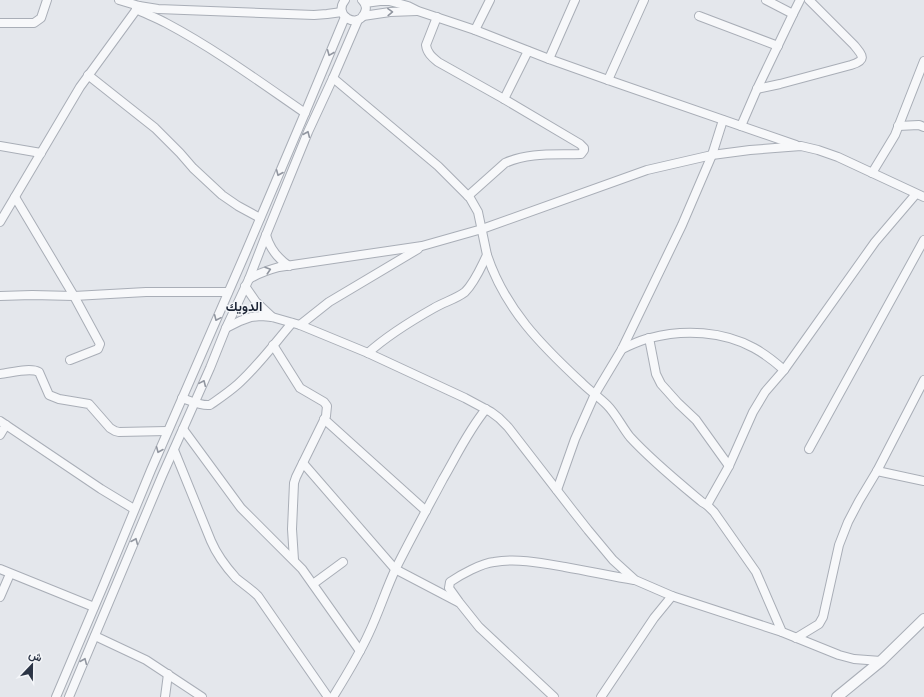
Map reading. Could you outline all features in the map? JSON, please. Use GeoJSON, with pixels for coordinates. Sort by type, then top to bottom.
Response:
{"type":"FeatureCollection","features":[{"type":"Feature","properties":{"kind":"street"},"geometry":{"type":"LineString","coordinates":[[0,23],[34,23],[42,18],[48,0]]}},
{"type":"Feature","properties":{"kind":"street"},"geometry":{"type":"LineString","coordinates":[[119,0],[137,7],[199,42],[305,113]]}},
{"type":"Feature","properties":{"kind":"street"},"geometry":{"type":"LineString","coordinates":[[345,0],[341,7],[343,14],[350,20],[381,12],[418,11]]}},
{"type":"Feature","properties":{"kind":"street"},"geometry":{"type":"LineString","coordinates":[[475,30],[490,0]]}},
{"type":"Feature","properties":{"kind":"street"},"geometry":{"type":"LineString","coordinates":[[549,59],[575,0]]}},
{"type":"Feature","properties":{"kind":"street"},"geometry":{"type":"LineString","coordinates":[[608,80],[644,0]]}},
{"type":"Feature","properties":{"kind":"street"},"geometry":{"type":"LineString","coordinates":[[766,0],[793,14]]}},
{"type":"Feature","properties":{"kind":"street"},"geometry":{"type":"LineString","coordinates":[[741,126],[800,0]]}},
{"type":"Feature","properties":{"kind":"street"},"geometry":{"type":"LineString","coordinates":[[758,89],[843,67],[862,60],[859,51],[854,45],[809,0]]}},
{"type":"Feature","properties":{"kind":"street"},"geometry":{"type":"LineString","coordinates":[[69,697],[226,328],[247,283],[308,132],[360,18],[365,12],[364,1],[389,1],[408,6],[418,11],[475,30],[608,80],[723,120],[838,157],[920,196],[875,242],[784,370],[765,392],[753,412],[730,466],[707,505]]}},
{"type":"Feature","properties":{"kind":"street"},"geometry":{"type":"LineString","coordinates":[[137,7],[278,14],[343,14]]}},
{"type":"Feature","properties":{"kind":"street"},"geometry":{"type":"LineString","coordinates":[[0,222],[88,75],[137,7]]}},
{"type":"Feature","properties":{"kind":"street"},"geometry":{"type":"LineString","coordinates":[[56,697],[167,431],[305,113],[343,14]]}},
{"type":"Feature","properties":{"kind":"street"},"geometry":{"type":"LineString","coordinates":[[699,16],[778,46]]}},
{"type":"Feature","properties":{"kind":"street"},"geometry":{"type":"LineString","coordinates":[[437,17],[426,45],[432,58],[504,99],[580,144],[584,148],[581,154],[543,154],[505,162],[468,196]]}},
{"type":"Feature","properties":{"kind":"street"},"geometry":{"type":"LineString","coordinates":[[504,99],[528,51]]}},
{"type":"Feature","properties":{"kind":"street"},"geometry":{"type":"LineString","coordinates":[[872,173],[889,145],[898,126],[924,62]]}},
{"type":"Feature","properties":{"kind":"street"},"geometry":{"type":"LineString","coordinates":[[88,75],[155,128],[193,168],[222,195],[260,218]]}},
{"type":"Feature","properties":{"kind":"street"},"geometry":{"type":"LineString","coordinates":[[333,78],[438,166],[468,196],[478,212],[487,255],[506,297],[523,322],[555,357],[608,406],[629,436],[658,465],[714,512],[756,572],[782,632]]}},
{"type":"Feature","properties":{"kind":"street"},"geometry":{"type":"LineString","coordinates":[[557,490],[575,439],[595,394],[622,349],[682,225],[712,155],[723,120]]}},
{"type":"Feature","properties":{"kind":"street"},"geometry":{"type":"LineString","coordinates":[[898,126],[924,126]]}},
{"type":"Feature","properties":{"kind":"street"},"geometry":{"type":"LineString","coordinates":[[0,146],[41,153]]}},
{"type":"Feature","properties":{"kind":"street"},"geometry":{"type":"LineString","coordinates":[[247,283],[258,274],[268,269],[422,246],[482,229],[635,174],[664,166],[712,155],[801,146]]}},
{"type":"Feature","properties":{"kind":"street"},"geometry":{"type":"LineString","coordinates":[[15,197],[74,296],[100,344],[98,349],[70,360]]}},
{"type":"Feature","properties":{"kind":"street"},"geometry":{"type":"LineString","coordinates":[[267,201],[277,207]]}},
{"type":"Feature","properties":{"kind":"street"},"geometry":{"type":"LineString","coordinates":[[266,235],[272,250],[279,259],[289,266]]}},
{"type":"Feature","properties":{"kind":"street"},"geometry":{"type":"LineString","coordinates":[[809,449],[924,240]]}},
{"type":"Feature","properties":{"kind":"street"},"geometry":{"type":"LineString","coordinates":[[182,398],[194,403],[210,405],[238,384],[254,368],[273,345],[296,324],[329,302],[422,246]]}},
{"type":"Feature","properties":{"kind":"street"},"geometry":{"type":"LineString","coordinates":[[368,353],[383,339],[402,326],[464,292],[476,276],[487,255]]}},
{"type":"Feature","properties":{"kind":"street"},"geometry":{"type":"LineString","coordinates":[[247,283],[256,302],[272,317]]}},
{"type":"Feature","properties":{"kind":"street"},"geometry":{"type":"LineString","coordinates":[[0,296],[74,296],[146,292],[228,292]]}},
{"type":"Feature","properties":{"kind":"street"},"geometry":{"type":"LineString","coordinates":[[226,328],[250,317],[261,316],[272,317],[296,324],[368,353],[486,409],[499,418],[508,427],[588,530],[613,560],[635,580]]}},
{"type":"Feature","properties":{"kind":"street"},"geometry":{"type":"LineString","coordinates":[[622,349],[649,338],[666,334],[708,334],[726,337],[755,348],[784,370]]}},
{"type":"Feature","properties":{"kind":"street"},"geometry":{"type":"LineString","coordinates":[[649,338],[656,374],[661,384],[696,420],[730,466]]}},
{"type":"Feature","properties":{"kind":"street"},"geometry":{"type":"LineString","coordinates":[[273,345],[300,388],[324,402],[327,406],[326,416],[296,477],[293,488],[292,530],[294,560]]}},
{"type":"Feature","properties":{"kind":"street"},"geometry":{"type":"LineString","coordinates":[[0,374],[29,370],[39,372],[49,395],[58,400],[89,404],[110,428],[115,431],[167,431]]}},
{"type":"Feature","properties":{"kind":"street"},"geometry":{"type":"LineString","coordinates":[[796,638],[819,624],[823,617],[839,545],[859,501],[877,471],[924,380]]}},
{"type":"Feature","properties":{"kind":"street"},"geometry":{"type":"LineString","coordinates":[[333,697],[369,633],[395,569],[466,437],[486,409]]}},
{"type":"Feature","properties":{"kind":"street"},"geometry":{"type":"LineString","coordinates":[[324,419],[426,511]]}},
{"type":"Feature","properties":{"kind":"street"},"geometry":{"type":"LineString","coordinates":[[0,435],[3,423],[101,489],[134,509]]}},
{"type":"Feature","properties":{"kind":"street"},"geometry":{"type":"LineString","coordinates":[[183,429],[241,508],[302,569],[360,651]]}},
{"type":"Feature","properties":{"kind":"street"},"geometry":{"type":"LineString","coordinates":[[174,450],[215,549],[225,565],[237,579],[258,596],[328,697]]}},
{"type":"Feature","properties":{"kind":"street"},"geometry":{"type":"LineString","coordinates":[[303,463],[395,569],[459,602]]}},
{"type":"Feature","properties":{"kind":"street"},"geometry":{"type":"LineString","coordinates":[[877,471],[924,481]]}},
{"type":"Feature","properties":{"kind":"street"},"geometry":{"type":"LineString","coordinates":[[554,697],[479,627],[449,588],[450,582],[471,570],[494,562],[517,561],[540,563],[635,580],[672,596],[782,632],[839,655],[854,659],[881,661]]}},
{"type":"Feature","properties":{"kind":"street"},"geometry":{"type":"LineString","coordinates":[[313,584],[343,562]]}},
{"type":"Feature","properties":{"kind":"street"},"geometry":{"type":"LineString","coordinates":[[0,569],[94,607]]}},
{"type":"Feature","properties":{"kind":"street"},"geometry":{"type":"LineString","coordinates":[[0,597],[10,574]]}},
{"type":"Feature","properties":{"kind":"street"},"geometry":{"type":"LineString","coordinates":[[601,697],[654,618],[672,596]]}},
{"type":"Feature","properties":{"kind":"street"},"geometry":{"type":"LineString","coordinates":[[837,697],[881,661],[924,619]]}},
{"type":"Feature","properties":{"kind":"street"},"geometry":{"type":"LineString","coordinates":[[95,636],[146,660],[202,697]]}},
{"type":"Feature","properties":{"kind":"street"},"geometry":{"type":"LineString","coordinates":[[165,697],[168,674]]}},
{"type":"Feature","properties":{"kind":"district","name":"الدويك"},"geometry":{"type":"Point","coordinates":[244,306]}}]}
